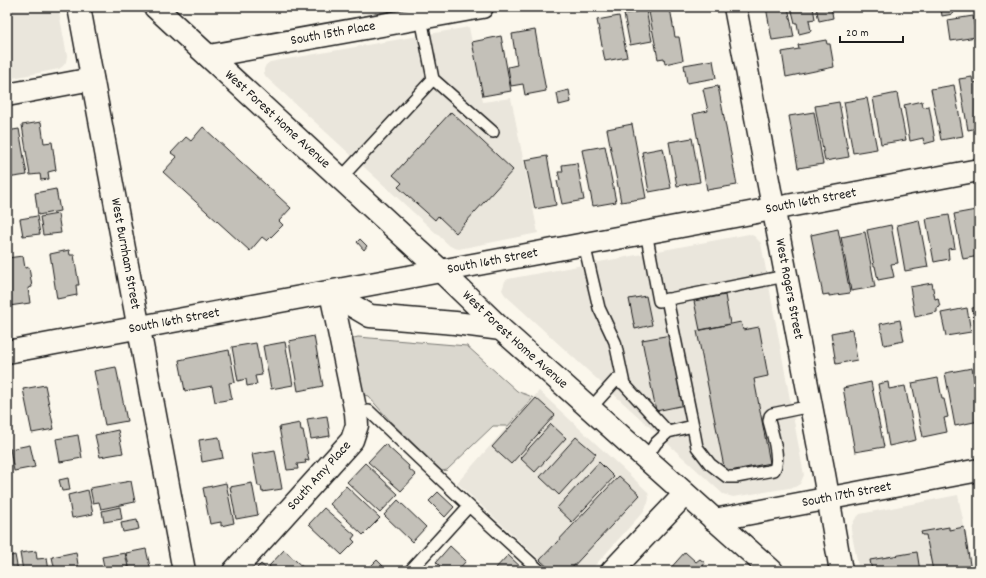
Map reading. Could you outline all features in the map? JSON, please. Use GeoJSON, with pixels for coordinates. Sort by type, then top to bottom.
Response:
{"type":"FeatureCollection","features":[{"type":"Feature","properties":{"kind":"street","name":"West Burnham Street"},"geometry":{"type":"LineString","coordinates":[[79,7],[184,571]]}},
{"type":"Feature","properties":{"kind":"street","name":"West Forest Home Avenue"},"geometry":{"type":"LineString","coordinates":[[155,7],[441,271],[501,329],[772,571]]}},
{"type":"Feature","properties":{"kind":"street","name":"South 15th Place"},"geometry":{"type":"LineString","coordinates":[[209,56],[482,7]]}},
{"type":"Feature","properties":{"kind":"street","name":"West Rogers Street"},"geometry":{"type":"LineString","coordinates":[[736,7],[841,571]]}},
{"type":"Feature","properties":{"kind":"street"},"geometry":{"type":"LineString","coordinates":[[7,95],[92,79]]}},
{"type":"Feature","properties":{"kind":"street","name":"South 16th Street"},"geometry":{"type":"LineString","coordinates":[[7,352],[330,293],[979,170]]}},
{"type":"Feature","properties":{"kind":"street"},"geometry":{"type":"LineString","coordinates":[[330,293],[370,316],[455,323],[501,329]]}},
{"type":"Feature","properties":{"kind":"street","name":"South Amy Place"},"geometry":{"type":"LineString","coordinates":[[234,571],[352,440],[357,425],[356,413],[330,293]]}},
{"type":"Feature","properties":{"kind":"street","name":"South 17th Street"},"geometry":{"type":"LineString","coordinates":[[714,520],[979,470]]}},
{"type":"Feature","properties":{"kind":"street"},"geometry":{"type":"LineString","coordinates":[[612,571],[685,494]]}},
{"type":"Feature","properties":{"kind":"lane"},"geometry":{"type":"LineString","coordinates":[[421,18],[433,79],[493,132]]}},
{"type":"Feature","properties":{"kind":"lane"},"geometry":{"type":"LineString","coordinates":[[341,178],[433,79]]}},
{"type":"Feature","properties":{"kind":"lane"},"geometry":{"type":"LineString","coordinates":[[646,232],[659,300],[786,276]]}},
{"type":"Feature","properties":{"kind":"lane"},"geometry":{"type":"LineString","coordinates":[[584,244],[599,308],[615,342],[624,384]]}},
{"type":"Feature","properties":{"kind":"lane"},"geometry":{"type":"LineString","coordinates":[[667,299],[697,447],[710,464],[727,477],[736,477],[774,470],[776,467],[777,458],[769,421],[770,416],[772,414],[811,406]]}},
{"type":"Feature","properties":{"kind":"lane"},"geometry":{"type":"LineString","coordinates":[[590,409],[616,380],[624,384],[668,432]]}},
{"type":"Feature","properties":{"kind":"lane"},"geometry":{"type":"LineString","coordinates":[[356,413],[369,411],[540,571]]}},
{"type":"Feature","properties":{"kind":"lane"},"geometry":{"type":"LineString","coordinates":[[646,458],[656,443],[668,432],[693,426]]}},
{"type":"Feature","properties":{"kind":"lane"},"geometry":{"type":"LineString","coordinates":[[410,571],[469,506]]}},
{"type":"Feature","properties":{"kind":"shaded area"},"geometry":{"type":"Polygon","coordinates":[[[7,7],[58,7],[67,56],[66,62],[63,66],[59,69],[7,79],[7,7]]]}},
{"type":"Feature","properties":{"kind":"shaded area"},"geometry":{"type":"Polygon","coordinates":[[[469,27],[483,102],[511,98],[538,233],[459,249],[450,246],[266,77],[264,69],[270,62],[469,27]]]}},
{"type":"Feature","properties":{"kind":"shaded area"},"geometry":{"type":"Polygon","coordinates":[[[749,234],[754,236],[761,243],[804,475],[800,484],[795,487],[733,497],[723,494],[505,295],[502,290],[505,281],[508,279],[749,234]]]}},
{"type":"Feature","properties":{"kind":"shaded area"},"geometry":{"type":"Polygon","coordinates":[[[358,337],[467,346],[517,391],[533,398],[508,426],[493,426],[447,470],[442,471],[392,423],[368,396],[360,394],[350,339],[358,337]]]}},
{"type":"Feature","properties":{"kind":"shaded area"},"geometry":{"type":"Polygon","coordinates":[[[539,391],[648,492],[648,503],[643,512],[590,571],[552,571],[457,483],[539,391]]]}},
{"type":"Feature","properties":{"kind":"shaded area"},"geometry":{"type":"Polygon","coordinates":[[[958,495],[973,571],[859,571],[851,530],[855,519],[860,514],[958,495]]]}},
{"type":"Feature","properties":{"kind":"building"},"geometry":{"type":"Polygon","coordinates":[[[766,7],[788,7],[794,37],[772,40],[766,7]]]}},
{"type":"Feature","properties":{"kind":"building"},"geometry":{"type":"Polygon","coordinates":[[[791,7],[813,7],[815,19],[809,20],[811,31],[799,34],[797,23],[795,23],[791,7]]]}},
{"type":"Feature","properties":{"kind":"building"},"geometry":{"type":"Polygon","coordinates":[[[816,7],[831,7],[833,18],[819,21],[816,7]]]}},
{"type":"Feature","properties":{"kind":"building"},"geometry":{"type":"Polygon","coordinates":[[[951,7],[953,14],[942,16],[941,9],[951,7]]]}},
{"type":"Feature","properties":{"kind":"building"},"geometry":{"type":"Polygon","coordinates":[[[670,8],[675,37],[679,37],[683,60],[665,64],[664,58],[658,59],[649,12],[670,8]]]}},
{"type":"Feature","properties":{"kind":"building"},"geometry":{"type":"Polygon","coordinates":[[[646,10],[652,41],[630,45],[624,14],[646,10]]]}},
{"type":"Feature","properties":{"kind":"building"},"geometry":{"type":"Polygon","coordinates":[[[619,16],[627,57],[605,61],[597,20],[619,16]]]}},
{"type":"Feature","properties":{"kind":"building"},"geometry":{"type":"Polygon","coordinates":[[[973,16],[976,37],[951,41],[948,20],[973,16]]]}},
{"type":"Feature","properties":{"kind":"building"},"geometry":{"type":"Polygon","coordinates":[[[535,30],[546,91],[525,95],[523,84],[511,86],[508,67],[517,65],[512,34],[535,30]]]}},
{"type":"Feature","properties":{"kind":"building"},"geometry":{"type":"Polygon","coordinates":[[[501,36],[511,91],[483,96],[472,42],[501,36]]]}},
{"type":"Feature","properties":{"kind":"building"},"geometry":{"type":"Polygon","coordinates":[[[826,40],[827,44],[830,44],[834,67],[786,77],[782,52],[799,49],[798,45],[826,40]]]}},
{"type":"Feature","properties":{"kind":"building"},"geometry":{"type":"Polygon","coordinates":[[[713,60],[716,78],[687,83],[684,65],[713,60]]]}},
{"type":"Feature","properties":{"kind":"building"},"geometry":{"type":"Polygon","coordinates":[[[972,77],[973,83],[979,82],[979,131],[978,128],[968,130],[959,79],[972,77]]]}},
{"type":"Feature","properties":{"kind":"building"},"geometry":{"type":"Polygon","coordinates":[[[954,85],[963,136],[941,140],[931,89],[954,85]]]}},
{"type":"Feature","properties":{"kind":"building"},"geometry":{"type":"Polygon","coordinates":[[[718,86],[737,185],[707,190],[693,114],[708,111],[703,89],[718,86]]]}},
{"type":"Feature","properties":{"kind":"building"},"geometry":{"type":"Polygon","coordinates":[[[569,90],[571,102],[559,105],[557,93],[569,90]]]}},
{"type":"Feature","properties":{"kind":"building"},"geometry":{"type":"Polygon","coordinates":[[[897,93],[906,140],[881,144],[873,98],[897,93]]]}},
{"type":"Feature","properties":{"kind":"building"},"geometry":{"type":"Polygon","coordinates":[[[867,98],[877,149],[853,153],[844,102],[867,98]]]}},
{"type":"Feature","properties":{"kind":"building"},"geometry":{"type":"Polygon","coordinates":[[[922,101],[923,107],[929,106],[935,141],[924,144],[923,138],[910,141],[904,105],[922,101]]]}},
{"type":"Feature","properties":{"kind":"building"},"geometry":{"type":"Polygon","coordinates":[[[839,102],[849,157],[825,161],[815,106],[839,102]]]}},
{"type":"Feature","properties":{"kind":"building"},"geometry":{"type":"Polygon","coordinates":[[[451,112],[513,170],[456,233],[438,216],[435,220],[398,187],[402,183],[393,175],[451,112]]]}},
{"type":"Feature","properties":{"kind":"building"},"geometry":{"type":"Polygon","coordinates":[[[814,112],[823,164],[798,168],[789,116],[814,112]]]}},
{"type":"Feature","properties":{"kind":"building"},"geometry":{"type":"Polygon","coordinates":[[[41,122],[44,143],[52,142],[56,170],[48,172],[49,179],[41,180],[40,174],[30,175],[22,125],[41,122]]]}},
{"type":"Feature","properties":{"kind":"building"},"geometry":{"type":"Polygon","coordinates":[[[632,124],[646,198],[621,202],[607,129],[632,124]]]}},
{"type":"Feature","properties":{"kind":"building"},"geometry":{"type":"Polygon","coordinates":[[[203,127],[291,208],[279,221],[283,225],[267,241],[262,237],[250,251],[163,172],[177,157],[171,153],[186,137],[191,141],[203,127]]]}},
{"type":"Feature","properties":{"kind":"building"},"geometry":{"type":"Polygon","coordinates":[[[19,129],[27,175],[7,178],[7,131],[19,129]]]}},
{"type":"Feature","properties":{"kind":"building"},"geometry":{"type":"Polygon","coordinates":[[[692,138],[700,182],[677,186],[669,142],[692,138]]]}},
{"type":"Feature","properties":{"kind":"building"},"geometry":{"type":"Polygon","coordinates":[[[605,146],[616,202],[593,206],[582,150],[605,146]]]}},
{"type":"Feature","properties":{"kind":"building"},"geometry":{"type":"Polygon","coordinates":[[[663,148],[671,188],[649,192],[642,152],[663,148]]]}},
{"type":"Feature","properties":{"kind":"building"},"geometry":{"type":"Polygon","coordinates":[[[547,156],[556,205],[535,209],[525,160],[547,156]]]}},
{"type":"Feature","properties":{"kind":"building"},"geometry":{"type":"Polygon","coordinates":[[[577,163],[584,200],[562,204],[557,181],[560,180],[558,172],[563,172],[562,165],[577,163]]]}},
{"type":"Feature","properties":{"kind":"building"},"geometry":{"type":"Polygon","coordinates":[[[56,189],[60,211],[38,215],[35,193],[56,189]]]}},
{"type":"Feature","properties":{"kind":"building"},"geometry":{"type":"Polygon","coordinates":[[[976,210],[979,226],[979,256],[963,259],[954,214],[976,210]]]}},
{"type":"Feature","properties":{"kind":"building"},"geometry":{"type":"Polygon","coordinates":[[[58,214],[61,233],[43,235],[40,217],[58,214]]]}},
{"type":"Feature","properties":{"kind":"building"},"geometry":{"type":"Polygon","coordinates":[[[949,215],[955,248],[948,249],[949,259],[934,262],[926,219],[949,215]]]}},
{"type":"Feature","properties":{"kind":"building"},"geometry":{"type":"Polygon","coordinates":[[[37,216],[40,234],[23,236],[20,219],[37,216]]]}},
{"type":"Feature","properties":{"kind":"building"},"geometry":{"type":"Polygon","coordinates":[[[919,220],[928,267],[905,271],[897,225],[919,220]]]}},
{"type":"Feature","properties":{"kind":"building"},"geometry":{"type":"Polygon","coordinates":[[[891,225],[898,263],[891,264],[894,277],[878,280],[867,230],[891,225]]]}},
{"type":"Feature","properties":{"kind":"building"},"geometry":{"type":"Polygon","coordinates":[[[838,229],[850,293],[829,296],[829,294],[823,295],[811,235],[838,229]]]}},
{"type":"Feature","properties":{"kind":"building"},"geometry":{"type":"Polygon","coordinates":[[[865,232],[875,287],[851,291],[841,237],[865,232]]]}},
{"type":"Feature","properties":{"kind":"building"},"geometry":{"type":"Polygon","coordinates":[[[360,239],[367,246],[364,250],[357,242],[360,239]]]}},
{"type":"Feature","properties":{"kind":"building"},"geometry":{"type":"Polygon","coordinates":[[[69,250],[70,255],[74,255],[79,285],[76,285],[77,295],[57,299],[50,254],[69,250]]]}},
{"type":"Feature","properties":{"kind":"building"},"geometry":{"type":"Polygon","coordinates":[[[23,256],[25,268],[29,267],[32,287],[28,288],[30,303],[9,306],[7,295],[7,258],[23,256]]]}},
{"type":"Feature","properties":{"kind":"building"},"geometry":{"type":"Polygon","coordinates":[[[932,283],[935,299],[938,298],[940,307],[937,308],[937,312],[915,317],[910,287],[932,283]]]}},
{"type":"Feature","properties":{"kind":"building"},"geometry":{"type":"Polygon","coordinates":[[[725,295],[730,324],[700,330],[694,301],[725,295]]]}},
{"type":"Feature","properties":{"kind":"building"},"geometry":{"type":"Polygon","coordinates":[[[646,296],[652,325],[635,329],[629,299],[646,296]]]}},
{"type":"Feature","properties":{"kind":"building"},"geometry":{"type":"Polygon","coordinates":[[[979,307],[979,331],[977,331],[972,308],[979,307]]]}},
{"type":"Feature","properties":{"kind":"building"},"geometry":{"type":"Polygon","coordinates":[[[967,308],[971,332],[946,336],[941,313],[967,308]]]}},
{"type":"Feature","properties":{"kind":"building"},"geometry":{"type":"Polygon","coordinates":[[[900,320],[904,341],[884,345],[880,324],[900,320]]]}},
{"type":"Feature","properties":{"kind":"building"},"geometry":{"type":"Polygon","coordinates":[[[741,322],[743,330],[759,327],[768,376],[754,379],[770,463],[725,472],[697,331],[741,322]]]}},
{"type":"Feature","properties":{"kind":"building"},"geometry":{"type":"Polygon","coordinates":[[[852,329],[857,360],[836,364],[831,333],[852,329]]]}},
{"type":"Feature","properties":{"kind":"building"},"geometry":{"type":"Polygon","coordinates":[[[671,335],[685,405],[656,411],[642,340],[671,335]]]}},
{"type":"Feature","properties":{"kind":"building"},"geometry":{"type":"Polygon","coordinates":[[[314,336],[323,386],[298,391],[289,341],[314,336]]]}},
{"type":"Feature","properties":{"kind":"building"},"geometry":{"type":"Polygon","coordinates":[[[285,342],[293,385],[271,389],[263,346],[285,342]]]}},
{"type":"Feature","properties":{"kind":"building"},"geometry":{"type":"Polygon","coordinates":[[[256,343],[262,375],[255,376],[257,384],[247,386],[246,379],[238,381],[232,347],[256,343]]]}},
{"type":"Feature","properties":{"kind":"building"},"geometry":{"type":"Polygon","coordinates":[[[229,350],[235,382],[229,383],[232,399],[215,402],[212,386],[185,391],[179,360],[229,350]]]}},
{"type":"Feature","properties":{"kind":"building"},"geometry":{"type":"Polygon","coordinates":[[[116,367],[127,421],[105,425],[94,371],[116,367]]]}},
{"type":"Feature","properties":{"kind":"building"},"geometry":{"type":"Polygon","coordinates":[[[972,368],[979,406],[979,421],[955,426],[945,373],[972,368]]]}},
{"type":"Feature","properties":{"kind":"building"},"geometry":{"type":"Polygon","coordinates":[[[938,378],[942,399],[944,399],[948,417],[944,418],[947,432],[923,437],[912,383],[938,378]]]}},
{"type":"Feature","properties":{"kind":"building"},"geometry":{"type":"Polygon","coordinates":[[[871,382],[884,447],[855,452],[843,388],[871,382]]]}},
{"type":"Feature","properties":{"kind":"building"},"geometry":{"type":"Polygon","coordinates":[[[888,382],[889,389],[905,386],[916,440],[889,446],[878,384],[888,382]]]}},
{"type":"Feature","properties":{"kind":"building"},"geometry":{"type":"Polygon","coordinates":[[[45,385],[54,429],[32,433],[23,389],[45,385]]]}},
{"type":"Feature","properties":{"kind":"building"},"geometry":{"type":"Polygon","coordinates":[[[536,398],[555,415],[511,464],[492,447],[536,398]]]}},
{"type":"Feature","properties":{"kind":"building"},"geometry":{"type":"Polygon","coordinates":[[[327,416],[330,436],[311,439],[307,419],[327,416]]]}},
{"type":"Feature","properties":{"kind":"building"},"geometry":{"type":"Polygon","coordinates":[[[300,423],[301,430],[303,430],[309,461],[305,460],[306,463],[297,464],[298,469],[287,470],[279,427],[300,423]]]}},
{"type":"Feature","properties":{"kind":"building"},"geometry":{"type":"Polygon","coordinates":[[[551,424],[566,438],[535,472],[520,458],[551,424]]]}},
{"type":"Feature","properties":{"kind":"building"},"geometry":{"type":"Polygon","coordinates":[[[118,430],[123,453],[100,457],[95,435],[118,430]]]}},
{"type":"Feature","properties":{"kind":"building"},"geometry":{"type":"Polygon","coordinates":[[[78,435],[82,458],[60,462],[56,439],[78,435]]]}},
{"type":"Feature","properties":{"kind":"building"},"geometry":{"type":"Polygon","coordinates":[[[219,437],[223,458],[202,462],[199,440],[219,437]]]}},
{"type":"Feature","properties":{"kind":"building"},"geometry":{"type":"Polygon","coordinates":[[[576,437],[596,454],[559,495],[540,477],[576,437]]]}},
{"type":"Feature","properties":{"kind":"building"},"geometry":{"type":"Polygon","coordinates":[[[385,444],[409,466],[408,468],[416,475],[401,491],[368,462],[385,444]]]}},
{"type":"Feature","properties":{"kind":"building"},"geometry":{"type":"Polygon","coordinates":[[[30,445],[35,467],[14,471],[10,449],[30,445]]]}},
{"type":"Feature","properties":{"kind":"building"},"geometry":{"type":"Polygon","coordinates":[[[275,450],[282,489],[262,492],[261,486],[258,486],[252,454],[275,450]]]}},
{"type":"Feature","properties":{"kind":"building"},"geometry":{"type":"Polygon","coordinates":[[[599,462],[614,477],[572,522],[557,508],[599,462]]]}},
{"type":"Feature","properties":{"kind":"building"},"geometry":{"type":"Polygon","coordinates":[[[365,463],[398,494],[380,513],[347,482],[365,463]]]}},
{"type":"Feature","properties":{"kind":"building"},"geometry":{"type":"Polygon","coordinates":[[[619,476],[640,495],[569,571],[552,571],[540,560],[619,476]]]}},
{"type":"Feature","properties":{"kind":"building"},"geometry":{"type":"Polygon","coordinates":[[[68,478],[70,490],[62,491],[59,480],[68,478]]]}},
{"type":"Feature","properties":{"kind":"building"},"geometry":{"type":"Polygon","coordinates":[[[131,481],[135,502],[101,509],[99,502],[93,503],[90,488],[131,481]]]}},
{"type":"Feature","properties":{"kind":"building"},"geometry":{"type":"Polygon","coordinates":[[[226,483],[234,523],[221,526],[221,522],[210,524],[203,488],[226,483]]]}},
{"type":"Feature","properties":{"kind":"building"},"geometry":{"type":"Polygon","coordinates":[[[252,483],[258,515],[236,519],[230,487],[252,483]]]}},
{"type":"Feature","properties":{"kind":"building"},"geometry":{"type":"Polygon","coordinates":[[[346,486],[380,518],[363,535],[330,504],[346,486]]]}},
{"type":"Feature","properties":{"kind":"building"},"geometry":{"type":"Polygon","coordinates":[[[88,490],[93,514],[72,518],[68,495],[88,490]]]}},
{"type":"Feature","properties":{"kind":"building"},"geometry":{"type":"Polygon","coordinates":[[[438,492],[454,507],[445,517],[429,501],[438,492]]]}},
{"type":"Feature","properties":{"kind":"building"},"geometry":{"type":"Polygon","coordinates":[[[398,500],[426,527],[412,542],[384,515],[398,500]]]}},
{"type":"Feature","properties":{"kind":"building"},"geometry":{"type":"Polygon","coordinates":[[[120,507],[122,519],[104,522],[102,511],[120,507]]]}},
{"type":"Feature","properties":{"kind":"building"},"geometry":{"type":"Polygon","coordinates":[[[324,508],[355,535],[352,539],[355,542],[342,555],[309,524],[324,508]]]}},
{"type":"Feature","properties":{"kind":"building"},"geometry":{"type":"Polygon","coordinates":[[[137,520],[139,529],[123,532],[121,523],[137,520]]]}},
{"type":"Feature","properties":{"kind":"building"},"geometry":{"type":"Polygon","coordinates":[[[949,527],[949,530],[964,527],[971,571],[933,571],[926,535],[922,535],[921,532],[949,527]]]}},
{"type":"Feature","properties":{"kind":"building"},"geometry":{"type":"Polygon","coordinates":[[[450,546],[466,561],[457,571],[445,571],[436,562],[450,546]]]}},
{"type":"Feature","properties":{"kind":"building"},"geometry":{"type":"Polygon","coordinates":[[[146,549],[151,571],[130,571],[126,553],[146,549]]]}},
{"type":"Feature","properties":{"kind":"building"},"geometry":{"type":"Polygon","coordinates":[[[284,550],[307,571],[274,571],[269,566],[284,550]]]}},
{"type":"Feature","properties":{"kind":"building"},"geometry":{"type":"Polygon","coordinates":[[[36,551],[37,559],[47,558],[49,571],[23,571],[20,553],[36,551]]]}},
{"type":"Feature","properties":{"kind":"building"},"geometry":{"type":"Polygon","coordinates":[[[76,552],[79,571],[55,571],[52,557],[76,552]]]}},
{"type":"Feature","properties":{"kind":"building"},"geometry":{"type":"Polygon","coordinates":[[[685,552],[696,562],[700,559],[705,563],[703,566],[704,568],[701,571],[668,571],[685,552]]]}},
{"type":"Feature","properties":{"kind":"building"},"geometry":{"type":"Polygon","coordinates":[[[917,552],[920,571],[872,571],[870,560],[917,552]]]}},
{"type":"Feature","properties":{"kind":"building"},"geometry":{"type":"Polygon","coordinates":[[[125,553],[129,571],[105,571],[102,557],[125,553]]]}},
{"type":"Feature","properties":{"kind":"building"},"geometry":{"type":"Polygon","coordinates":[[[15,555],[18,571],[7,571],[7,557],[15,555]]]}},
{"type":"Feature","properties":{"kind":"building"},"geometry":{"type":"Polygon","coordinates":[[[508,555],[525,571],[493,571],[508,555]]]}},
{"type":"Feature","properties":{"kind":"building"},"geometry":{"type":"Polygon","coordinates":[[[377,560],[388,571],[366,571],[377,560]]]}},
{"type":"Feature","properties":{"kind":"building"},"geometry":{"type":"Polygon","coordinates":[[[261,564],[269,571],[254,571],[261,564]]]}}]}
